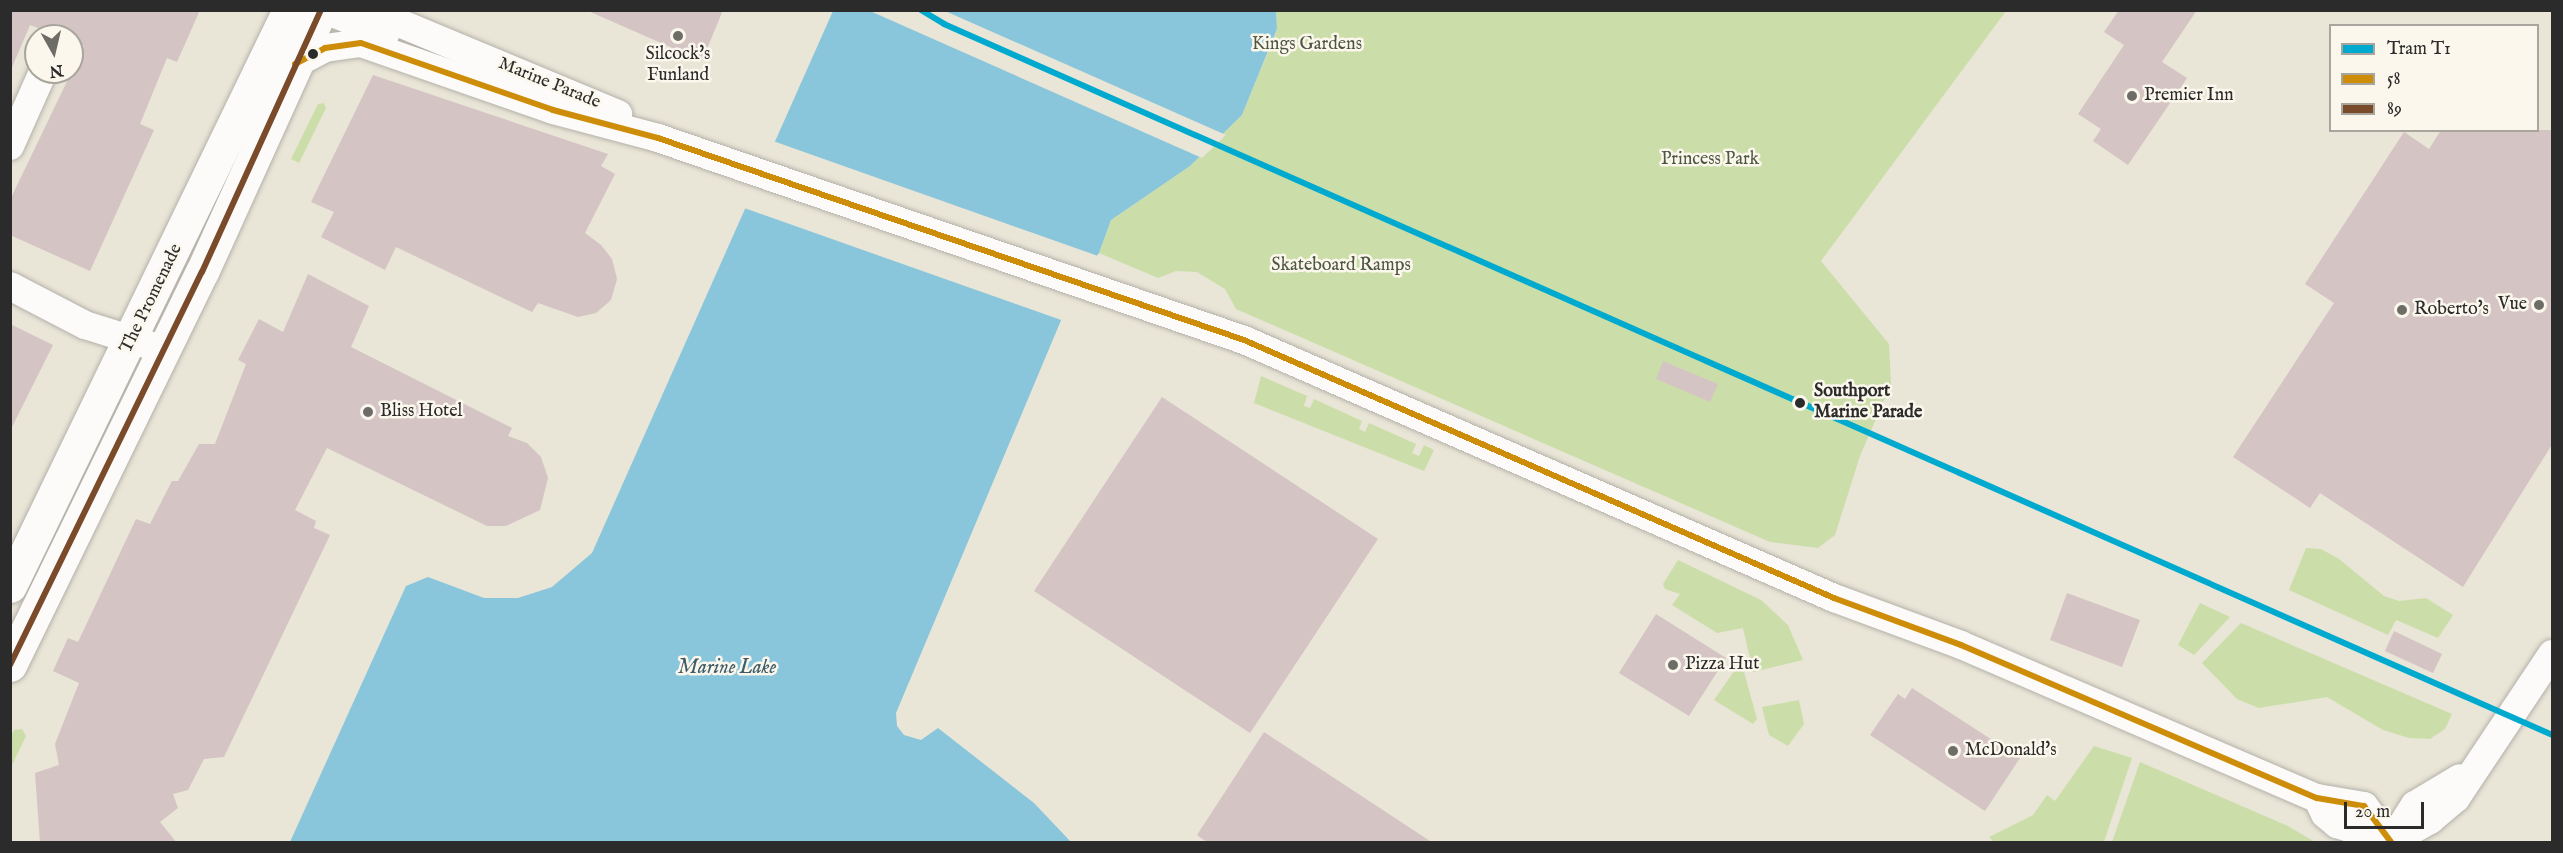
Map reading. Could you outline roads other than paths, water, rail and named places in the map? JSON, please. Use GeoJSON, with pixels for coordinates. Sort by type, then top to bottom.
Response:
{"type":"FeatureCollection","features":[{"type":"Feature","properties":{"kind":"main road","name":"The Promenade"},"geometry":{"type":"LineString","coordinates":[[10,586],[50,509],[289,10]]}},
{"type":"Feature","properties":{"kind":"main road","name":"The Promenade"},"geometry":{"type":"LineString","coordinates":[[10,665],[82,524],[166,348],[321,10]]}},
{"type":"Feature","properties":{"kind":"main road"},"geometry":{"type":"LineString","coordinates":[[50,509],[82,524]]}},
{"type":"Feature","properties":{"kind":"street","name":"Marine Parade"},"geometry":{"type":"LineString","coordinates":[[326,10],[512,83],[553,110]]}},
{"type":"Feature","properties":{"kind":"street","name":"Marine Parade"},"geometry":{"type":"LineString","coordinates":[[368,10],[607,107],[658,138]]}},
{"type":"Feature","properties":{"kind":"street","name":"Marine Parade"},"geometry":{"type":"LineString","coordinates":[[295,64],[325,48],[361,43],[553,110],[658,138]]}},
{"type":"Feature","properties":{"kind":"street"},"geometry":{"type":"LineString","coordinates":[[10,146],[38,84]]}},
{"type":"Feature","properties":{"kind":"street"},"geometry":{"type":"LineString","coordinates":[[658,138],[1139,307],[1244,340],[1834,598],[1961,645],[2317,798],[2325,814],[2337,824],[2391,843]]}},
{"type":"Feature","properties":{"kind":"street"},"geometry":{"type":"LineString","coordinates":[[10,286],[85,325],[131,341],[166,348]]}},
{"type":"Feature","properties":{"kind":"street"},"geometry":{"type":"LineString","coordinates":[[2469,774],[2553,654]]}},
{"type":"Feature","properties":{"kind":"water","name":"Marine Lake"},"geometry":{"type":"Polygon","coordinates":[[[833,11],[1276,11],[1277,29],[1242,115],[1190,166],[1111,220],[1099,253],[1075,287],[896,713],[897,726],[904,735],[921,740],[938,728],[1034,803],[1071,842],[290,842],[406,586],[428,577],[484,598],[518,598],[552,587],[592,553],[833,11]]]}},
{"type":"Feature","properties":{"kind":"tram line","name":"T1"},"geometry":{"type":"LineString","coordinates":[[921,10],[944,24],[2552,735]]}},
{"type":"Feature","properties":{"kind":"place","name":"Silcock's Funland"},"geometry":{"type":"Point","coordinates":[678,36]}},
{"type":"Feature","properties":{"kind":"place","name":"Premier Inn"},"geometry":{"type":"Point","coordinates":[2132,96]}},
{"type":"Feature","properties":{"kind":"place","name":"Vue"},"geometry":{"type":"Point","coordinates":[2539,305]}},
{"type":"Feature","properties":{"kind":"place","name":"Roberto's"},"geometry":{"type":"Point","coordinates":[2402,310]}},
{"type":"Feature","properties":{"kind":"place","name":"Southport Marine Parade"},"geometry":{"type":"Point","coordinates":[1800,403]}},
{"type":"Feature","properties":{"kind":"place","name":"Bliss Hotel"},"geometry":{"type":"Point","coordinates":[368,412]}},
{"type":"Feature","properties":{"kind":"place","name":"Pizza Hut"},"geometry":{"type":"Point","coordinates":[1673,665]}},
{"type":"Feature","properties":{"kind":"place","name":"McDonald's"},"geometry":{"type":"Point","coordinates":[1953,751]}},
{"type":"Feature","properties":{"kind":"park label","name":"Kings Gardens"},"geometry":{"type":"Point","coordinates":[1307,45]}},
{"type":"Feature","properties":{"kind":"park label","name":"Princess Park"},"geometry":{"type":"Point","coordinates":[1710,160]}},
{"type":"Feature","properties":{"kind":"park label","name":"Skateboard Ramps"},"geometry":{"type":"Point","coordinates":[1341,266]}}]}
